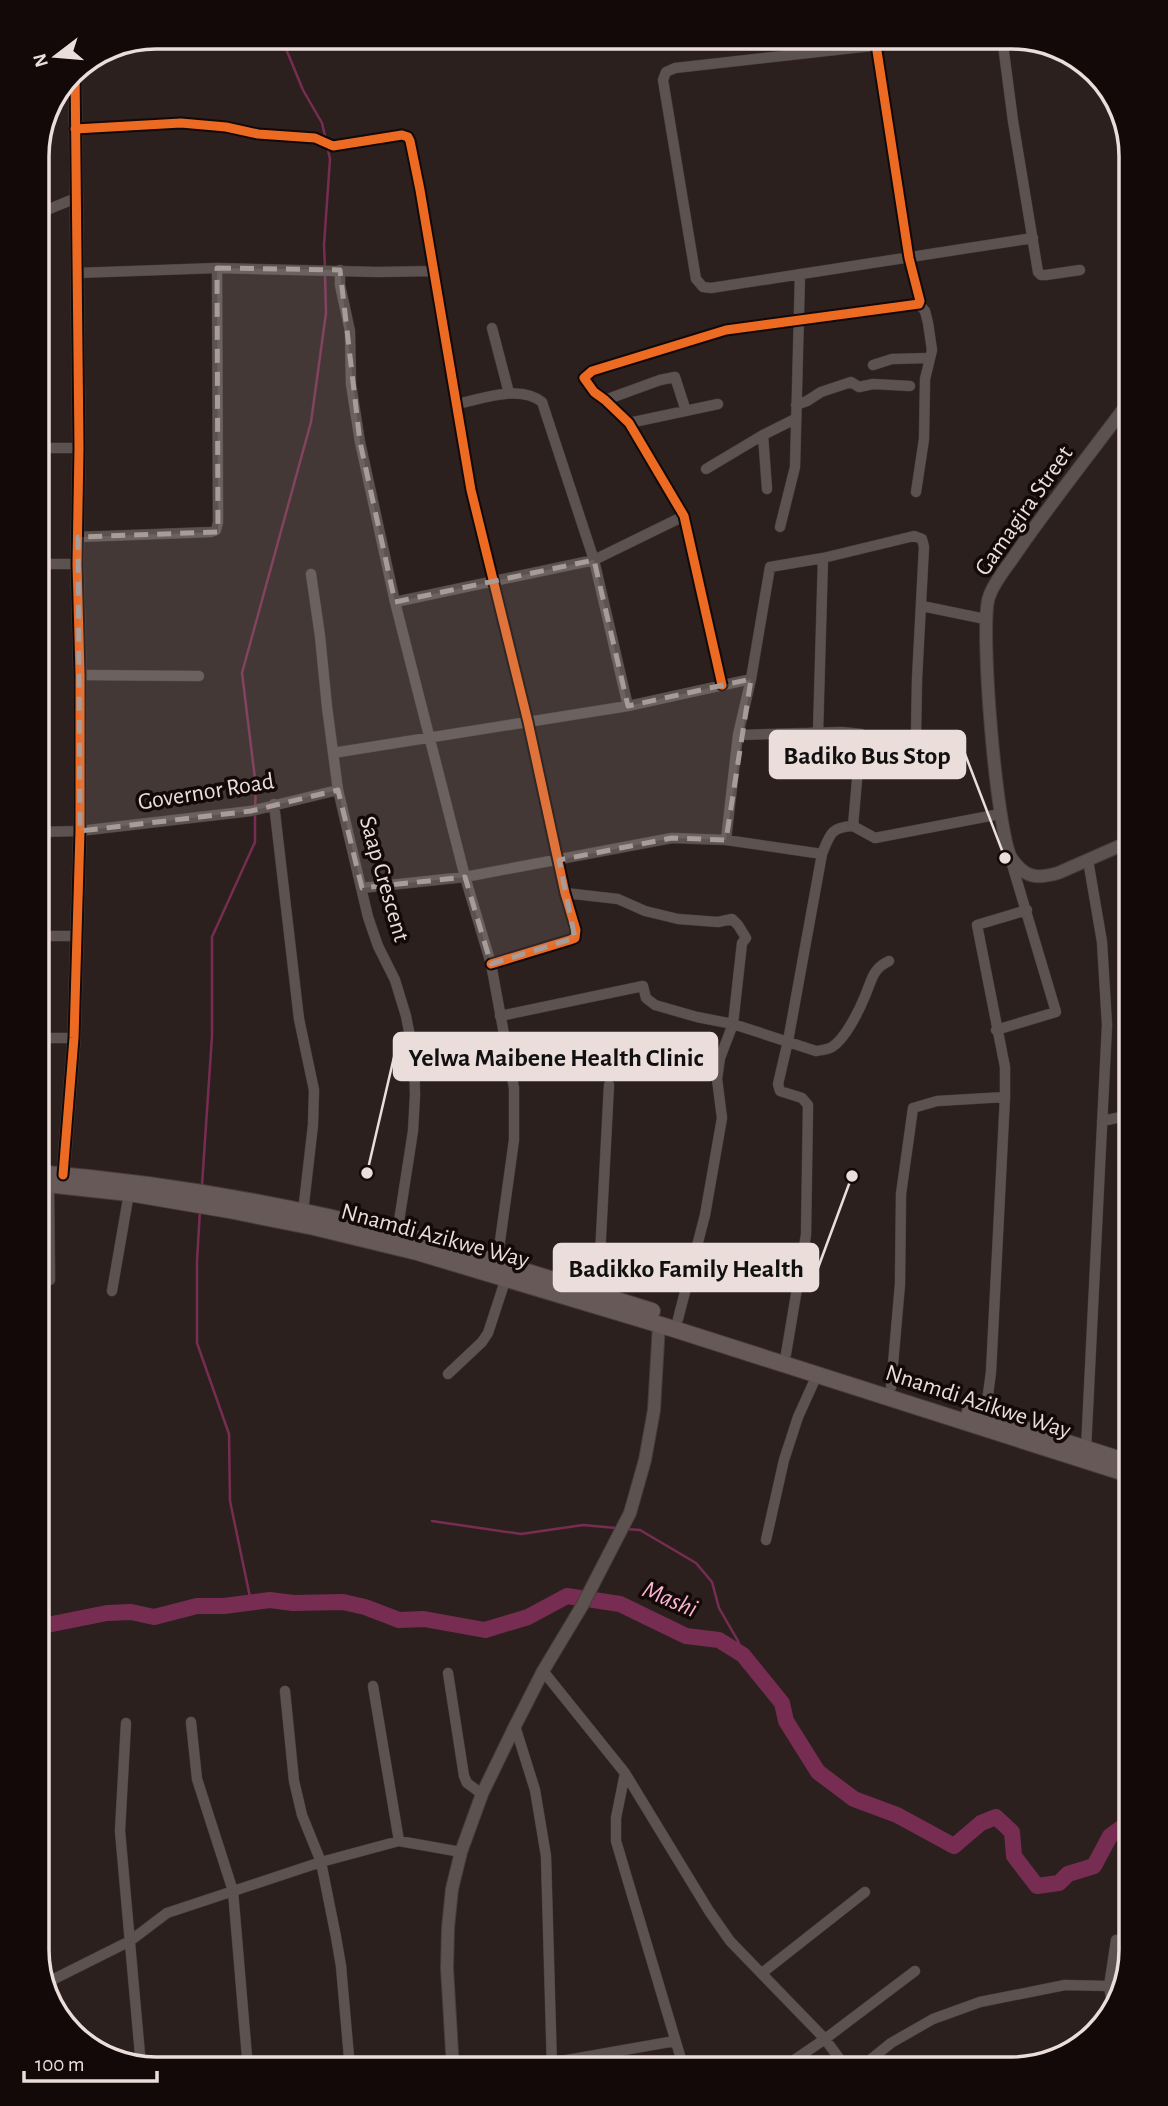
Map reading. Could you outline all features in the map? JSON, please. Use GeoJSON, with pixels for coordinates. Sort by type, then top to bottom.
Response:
{"type":"FeatureCollection","features":[{"type":"Feature","properties":{"kind":"highway","name":"Nnamdi Azikwe Way"},"geometry":{"type":"LineString","coordinates":[[52,1182],[140,1183],[219,1195],[397,1234],[598,1294],[1119,1459]]}},
{"type":"Feature","properties":{"kind":"highway","name":"Nnamdi Azikwe Way"},"geometry":{"type":"LineString","coordinates":[[52,1182],[229,1210],[416,1252],[659,1324],[1119,1471]]}},
{"type":"Feature","properties":{"kind":"street"},"geometry":{"type":"LineString","coordinates":[[821,49],[675,68],[666,72],[663,80],[696,279],[702,287],[711,288],[1033,238]]}},
{"type":"Feature","properties":{"kind":"street"},"geometry":{"type":"LineString","coordinates":[[876,49],[909,258],[919,304],[929,323],[932,350],[924,396],[924,439],[916,492]]}},
{"type":"Feature","properties":{"kind":"street"},"geometry":{"type":"LineString","coordinates":[[1004,49],[1037,268],[1041,275],[1080,270]]}},
{"type":"Feature","properties":{"kind":"street"},"geometry":{"type":"LineString","coordinates":[[50,1280],[52,1182],[74,1038],[78,936],[80,675],[75,91]]}},
{"type":"Feature","properties":{"kind":"street"},"geometry":{"type":"LineString","coordinates":[[75,129],[181,123],[226,127],[258,134],[314,138],[333,146],[408,136],[420,190],[471,490],[528,722],[565,893],[576,930],[575,938],[491,964]]}},
{"type":"Feature","properties":{"kind":"street"},"geometry":{"type":"LineString","coordinates":[[49,209],[76,198]]}},
{"type":"Feature","properties":{"kind":"street"},"geometry":{"type":"LineString","coordinates":[[77,273],[217,268],[434,271]]}},
{"type":"Feature","properties":{"kind":"street"},"geometry":{"type":"LineString","coordinates":[[78,537],[216,530],[217,268]]}},
{"type":"Feature","properties":{"kind":"street"},"geometry":{"type":"LineString","coordinates":[[337,270],[350,331],[350,377],[360,442],[395,602],[491,964],[514,1088],[514,1140],[497,1263]]}},
{"type":"Feature","properties":{"kind":"street"},"geometry":{"type":"LineString","coordinates":[[780,527],[795,467],[800,274]]}},
{"type":"Feature","properties":{"kind":"street"},"geometry":{"type":"LineString","coordinates":[[722,685],[684,516],[629,423],[594,392],[584,378],[585,375],[726,330],[919,304]]}},
{"type":"Feature","properties":{"kind":"street"},"geometry":{"type":"LineString","coordinates":[[492,328],[509,393]]}},
{"type":"Feature","properties":{"kind":"street"},"geometry":{"type":"LineString","coordinates":[[873,365],[892,359],[929,358]]}},
{"type":"Feature","properties":{"kind":"street"},"geometry":{"type":"LineString","coordinates":[[606,400],[675,377],[686,411]]}},
{"type":"Feature","properties":{"kind":"street"},"geometry":{"type":"LineString","coordinates":[[796,405],[821,392],[851,382],[859,387],[873,384],[910,386]]}},
{"type":"Feature","properties":{"kind":"street"},"geometry":{"type":"LineString","coordinates":[[457,404],[509,393],[534,395],[542,401],[594,560],[628,706]]}},
{"type":"Feature","properties":{"kind":"street"},"geometry":{"type":"LineString","coordinates":[[629,423],[718,404]]}},
{"type":"Feature","properties":{"kind":"street","name":"Gamagira Street"},"geometry":{"type":"LineString","coordinates":[[1009,854],[1000,814],[985,653],[985,618],[989,596],[1034,527],[1119,415]]}},
{"type":"Feature","properties":{"kind":"street"},"geometry":{"type":"LineString","coordinates":[[706,469],[795,419]]}},
{"type":"Feature","properties":{"kind":"street"},"geometry":{"type":"LineString","coordinates":[[763,435],[767,489]]}},
{"type":"Feature","properties":{"kind":"street"},"geometry":{"type":"LineString","coordinates":[[49,448],[79,447]]}},
{"type":"Feature","properties":{"kind":"street"},"geometry":{"type":"LineString","coordinates":[[395,602],[594,560],[684,516]]}},
{"type":"Feature","properties":{"kind":"street"},"geometry":{"type":"LineString","coordinates":[[726,839],[738,735],[751,679],[770,567],[919,536],[924,542],[916,735]]}},
{"type":"Feature","properties":{"kind":"street"},"geometry":{"type":"LineString","coordinates":[[818,733],[823,558]]}},
{"type":"Feature","properties":{"kind":"street"},"geometry":{"type":"LineString","coordinates":[[49,564],[77,564]]}},
{"type":"Feature","properties":{"kind":"street","name":"Saap Crescent"},"geometry":{"type":"LineString","coordinates":[[311,574],[338,790],[375,936],[395,980],[414,1057],[413,1131],[397,1234]]}},
{"type":"Feature","properties":{"kind":"street"},"geometry":{"type":"LineString","coordinates":[[922,606],[985,618]]}},
{"type":"Feature","properties":{"kind":"street"},"geometry":{"type":"LineString","coordinates":[[80,675],[199,676]]}},
{"type":"Feature","properties":{"kind":"street"},"geometry":{"type":"LineString","coordinates":[[333,753],[628,706],[751,679]]}},
{"type":"Feature","properties":{"kind":"street"},"geometry":{"type":"LineString","coordinates":[[738,735],[861,734],[853,826]]}},
{"type":"Feature","properties":{"kind":"street","name":"Governor Road"},"geometry":{"type":"LineString","coordinates":[[49,832],[80,831],[251,811],[338,790]]}},
{"type":"Feature","properties":{"kind":"street"},"geometry":{"type":"LineString","coordinates":[[274,804],[299,1019],[314,1090],[313,1125],[303,1212]]}},
{"type":"Feature","properties":{"kind":"street"},"geometry":{"type":"LineString","coordinates":[[786,1354],[806,1235],[808,1105],[802,1098],[778,1088],[822,854],[832,833],[840,826],[853,826],[875,838],[1000,814]]}},
{"type":"Feature","properties":{"kind":"street"},"geometry":{"type":"LineString","coordinates":[[362,888],[466,877],[672,838],[726,839],[822,854]]}},
{"type":"Feature","properties":{"kind":"street"},"geometry":{"type":"LineString","coordinates":[[1009,854],[1020,869],[1037,878],[1058,873],[1119,846]]}},
{"type":"Feature","properties":{"kind":"street"},"geometry":{"type":"LineString","coordinates":[[996,1030],[1056,1012],[1009,854]]}},
{"type":"Feature","properties":{"kind":"street"},"geometry":{"type":"LineString","coordinates":[[1086,1449],[1107,1025],[1102,942],[1088,860]]}},
{"type":"Feature","properties":{"kind":"street"},"geometry":{"type":"LineString","coordinates":[[565,893],[618,899],[645,911],[678,919],[718,922],[732,919],[746,938],[742,943],[733,1024],[720,1058],[717,1079],[722,1118],[705,1215],[678,1319]]}},
{"type":"Feature","properties":{"kind":"street"},"geometry":{"type":"LineString","coordinates":[[985,1417],[992,1372],[1005,1067],[977,925],[1027,910]]}},
{"type":"Feature","properties":{"kind":"street"},"geometry":{"type":"LineString","coordinates":[[49,936],[78,936]]}},
{"type":"Feature","properties":{"kind":"street"},"geometry":{"type":"LineString","coordinates":[[500,1016],[643,986],[646,998],[655,1005],[733,1024],[816,1051],[830,1049],[842,1039],[865,996],[871,977],[889,961]]}},
{"type":"Feature","properties":{"kind":"street"},"geometry":{"type":"LineString","coordinates":[[49,1038],[74,1038]]}},
{"type":"Feature","properties":{"kind":"street"},"geometry":{"type":"LineString","coordinates":[[598,1294],[609,1085]]}},
{"type":"Feature","properties":{"kind":"street"},"geometry":{"type":"LineString","coordinates":[[891,1387],[900,1284],[901,1194],[913,1108],[937,1101],[1005,1097]]}},
{"type":"Feature","properties":{"kind":"street"},"geometry":{"type":"LineString","coordinates":[[1102,1121],[1119,1117]]}},
{"type":"Feature","properties":{"kind":"street"},"geometry":{"type":"LineString","coordinates":[[112,1291],[130,1193]]}},
{"type":"Feature","properties":{"kind":"street"},"geometry":{"type":"LineString","coordinates":[[448,1374],[488,1334],[506,1278]]}},
{"type":"Feature","properties":{"kind":"street"},"geometry":{"type":"LineString","coordinates":[[452,2057],[447,1968],[448,1928],[452,1889],[461,1853],[482,1794],[543,1671],[592,1588],[630,1513],[645,1460],[654,1410],[659,1324]]}},
{"type":"Feature","properties":{"kind":"street"},"geometry":{"type":"LineString","coordinates":[[766,1540],[784,1460],[798,1417],[817,1375]]}},
{"type":"Feature","properties":{"kind":"street"},"geometry":{"type":"LineString","coordinates":[[543,1671],[625,1773],[730,1941],[825,2039],[838,2057]]}},
{"type":"Feature","properties":{"kind":"street"},"geometry":{"type":"LineString","coordinates":[[448,1673],[464,1776],[467,1783],[482,1794]]}},
{"type":"Feature","properties":{"kind":"street"},"geometry":{"type":"LineString","coordinates":[[373,1686],[399,1841]]}},
{"type":"Feature","properties":{"kind":"street"},"geometry":{"type":"LineString","coordinates":[[285,1691],[294,1782],[302,1815],[321,1862],[341,1966],[349,2057]]}},
{"type":"Feature","properties":{"kind":"street"},"geometry":{"type":"LineString","coordinates":[[191,1722],[197,1779],[233,1891],[247,2057]]}},
{"type":"Feature","properties":{"kind":"street"},"geometry":{"type":"LineString","coordinates":[[126,1723],[120,1831],[140,2056]]}},
{"type":"Feature","properties":{"kind":"street"},"geometry":{"type":"LineString","coordinates":[[516,1726],[535,1790],[546,1856],[552,2057]]}},
{"type":"Feature","properties":{"kind":"street"},"geometry":{"type":"LineString","coordinates":[[625,1773],[616,1818],[616,1840],[680,2057]]}},
{"type":"Feature","properties":{"kind":"street"},"geometry":{"type":"LineString","coordinates":[[53,1979],[130,1941],[167,1913],[321,1862],[399,1841],[461,1853]]}},
{"type":"Feature","properties":{"kind":"street"},"geometry":{"type":"LineString","coordinates":[[762,1973],[865,1892]]}},
{"type":"Feature","properties":{"kind":"street"},"geometry":{"type":"LineString","coordinates":[[1110,1992],[1116,1940]]}},
{"type":"Feature","properties":{"kind":"street"},"geometry":{"type":"LineString","coordinates":[[799,2057],[915,1971]]}},
{"type":"Feature","properties":{"kind":"street"},"geometry":{"type":"LineString","coordinates":[[874,2057],[891,2043],[933,2019],[980,2002],[1065,1985],[1109,1986]]}},
{"type":"Feature","properties":{"kind":"street"},"geometry":{"type":"LineString","coordinates":[[596,2057],[675,2041]]}},
{"type":"Feature","properties":{"kind":"highlighted area"},"geometry":{"type":"Polygon","coordinates":[[[217,268],[340,270],[360,442],[395,602],[594,560],[628,706],[751,679],[726,840],[672,838],[559,860],[575,938],[491,964],[465,877],[362,888],[338,790],[251,811],[80,831],[78,537],[218,532],[217,268]]]}},
{"type":"Feature","properties":{"kind":"waterway"},"geometry":{"type":"LineString","coordinates":[[286,49],[303,90],[322,123],[326,140]]}},
{"type":"Feature","properties":{"kind":"waterway"},"geometry":{"type":"LineString","coordinates":[[325,268],[330,159],[327,146]]}},
{"type":"Feature","properties":{"kind":"waterway"},"geometry":{"type":"LineString","coordinates":[[255,807],[256,787],[242,673],[311,422],[326,313],[325,275]]}},
{"type":"Feature","properties":{"kind":"waterway"},"geometry":{"type":"LineString","coordinates":[[202,1185],[212,1036],[212,937],[255,842],[255,813]]}},
{"type":"Feature","properties":{"kind":"waterway"},"geometry":{"type":"LineString","coordinates":[[200,1210],[197,1343],[229,1434],[230,1501],[251,1602]]}},
{"type":"Feature","properties":{"kind":"waterway"},"geometry":{"type":"LineString","coordinates":[[432,1521],[521,1534],[583,1525],[616,1528]]}},
{"type":"Feature","properties":{"kind":"waterway"},"geometry":{"type":"LineString","coordinates":[[626,1529],[640,1530],[696,1563],[712,1582],[719,1608],[743,1655]]}},
{"type":"Feature","properties":{"kind":"waterway","name":"Mashi"},"geometry":{"type":"LineString","coordinates":[[49,1625],[107,1613],[131,1612],[154,1617],[197,1606],[224,1606],[270,1600],[293,1603],[343,1602],[399,1620],[424,1619],[485,1630],[528,1617],[567,1596],[620,1604],[686,1636],[719,1640],[743,1655],[782,1703],[786,1721],[818,1772],[854,1799],[897,1815],[954,1846],[981,1823],[996,1817],[1012,1832],[1014,1856],[1037,1886],[1059,1883],[1068,1874],[1094,1866],[1110,1836],[1119,1830]]}},
{"type":"Feature","properties":{"kind":"cycle path"},"geometry":{"type":"LineString","coordinates":[[722,685],[684,516],[629,423],[594,392],[584,378],[592,371],[726,330],[919,304],[909,258],[877,49]]}},
{"type":"Feature","properties":{"kind":"cycle path"},"geometry":{"type":"LineString","coordinates":[[63,1175],[74,1038],[80,831],[75,91]]}},
{"type":"Feature","properties":{"kind":"cycle path"},"geometry":{"type":"LineString","coordinates":[[75,129],[181,123],[226,127],[258,134],[315,138],[333,146],[402,135],[410,141],[471,490],[528,722],[565,893],[576,930],[575,938],[491,964]]}},
{"type":"Feature","properties":{"kind":"place","name":"Badiko Bus Stop"},"geometry":{"type":"Point","coordinates":[1005,858]}},
{"type":"Feature","properties":{"kind":"place","name":"Yelwa Maibene Health Clinic"},"geometry":{"type":"Point","coordinates":[367,1173]}},
{"type":"Feature","properties":{"kind":"place","name":"Badikko Family Health"},"geometry":{"type":"Point","coordinates":[852,1176]}}]}
